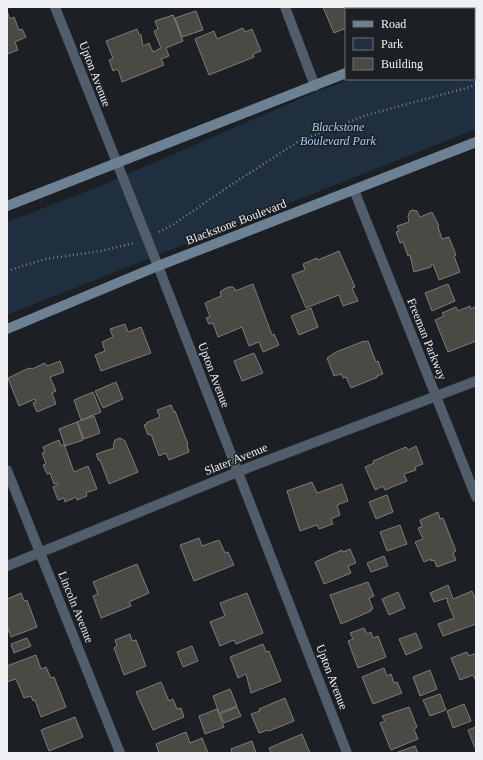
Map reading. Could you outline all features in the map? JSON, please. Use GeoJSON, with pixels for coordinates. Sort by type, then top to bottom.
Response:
{"type":"FeatureCollection","features":[{"type":"Feature","properties":{"kind":"main road"},"geometry":{"type":"LineString","coordinates":[[7,206],[345,73]]}},
{"type":"Feature","properties":{"kind":"main road","name":"Blackstone Boulevard"},"geometry":{"type":"LineString","coordinates":[[7,329],[158,266],[476,142]]}},
{"type":"Feature","properties":{"kind":"street","name":"Upton Avenue"},"geometry":{"type":"LineString","coordinates":[[55,7],[158,266],[347,753]]}},
{"type":"Feature","properties":{"kind":"street"},"geometry":{"type":"LineString","coordinates":[[284,7],[315,86]]}},
{"type":"Feature","properties":{"kind":"street","name":"Freeman Parkway"},"geometry":{"type":"LineString","coordinates":[[354,190],[476,497]]}},
{"type":"Feature","properties":{"kind":"street","name":"Slater Avenue"},"geometry":{"type":"LineString","coordinates":[[7,566],[238,472],[476,381]]}},
{"type":"Feature","properties":{"kind":"street","name":"Lincoln Avenue"},"geometry":{"type":"LineString","coordinates":[[7,470],[120,753]]}},
{"type":"Feature","properties":{"kind":"path"},"geometry":{"type":"LineString","coordinates":[[7,271],[45,259],[101,251],[127,245],[146,238],[174,224],[228,187],[299,142],[366,115],[470,87],[476,84]]}},
{"type":"Feature","properties":{"kind":"green space","name":"Blackstone Boulevard Park"},"geometry":{"type":"Polygon","coordinates":[[[476,36],[476,129],[7,315],[7,222],[98,187],[318,91],[350,80],[475,80],[476,36]]]}},
{"type":"Feature","properties":{"kind":"building"},"geometry":{"type":"Polygon","coordinates":[[[323,7],[363,7],[345,8],[345,28],[334,33],[323,7]]]}},
{"type":"Feature","properties":{"kind":"building"},"geometry":{"type":"Polygon","coordinates":[[[7,11],[10,19],[14,17],[19,30],[22,29],[26,37],[15,42],[18,50],[7,54],[7,11]]]}},
{"type":"Feature","properties":{"kind":"building"},"geometry":{"type":"Polygon","coordinates":[[[196,11],[203,30],[182,37],[175,18],[196,11]]]}},
{"type":"Feature","properties":{"kind":"building"},"geometry":{"type":"Polygon","coordinates":[[[173,15],[183,41],[166,48],[169,56],[161,59],[164,65],[122,82],[117,69],[113,71],[109,60],[113,58],[106,41],[137,29],[141,35],[143,46],[149,43],[153,52],[161,48],[154,31],[158,29],[155,21],[173,15]]]}},
{"type":"Feature","properties":{"kind":"building"},"geometry":{"type":"Polygon","coordinates":[[[243,28],[245,32],[252,29],[261,51],[253,54],[254,57],[209,75],[195,39],[214,31],[217,39],[243,28]]]}},
{"type":"Feature","properties":{"kind":"building"},"geometry":{"type":"Polygon","coordinates":[[[410,211],[417,211],[420,217],[432,212],[439,226],[442,239],[449,237],[456,255],[454,256],[460,272],[439,280],[433,264],[431,267],[414,272],[410,255],[408,256],[403,242],[400,243],[396,232],[399,231],[397,226],[409,222],[408,216],[410,211]]]}},
{"type":"Feature","properties":{"kind":"building"},"geometry":{"type":"Polygon","coordinates":[[[339,251],[355,287],[352,288],[358,301],[343,306],[339,295],[306,308],[292,275],[305,270],[303,264],[317,258],[318,260],[339,251]]]}},
{"type":"Feature","properties":{"kind":"building"},"geometry":{"type":"Polygon","coordinates":[[[253,284],[272,335],[274,334],[279,345],[263,352],[259,342],[249,346],[242,327],[218,337],[213,323],[209,324],[206,318],[210,317],[205,303],[221,296],[220,292],[224,289],[233,287],[235,291],[253,284]]]}},
{"type":"Feature","properties":{"kind":"building"},"geometry":{"type":"Polygon","coordinates":[[[448,284],[455,301],[432,311],[425,293],[448,284]]]}},
{"type":"Feature","properties":{"kind":"building"},"geometry":{"type":"Polygon","coordinates":[[[470,306],[471,309],[475,307],[476,311],[476,341],[448,352],[435,320],[444,316],[442,313],[456,307],[458,311],[470,306]]]}},
{"type":"Feature","properties":{"kind":"building"},"geometry":{"type":"Polygon","coordinates":[[[311,308],[318,327],[299,335],[291,316],[311,308]]]}},
{"type":"Feature","properties":{"kind":"building"},"geometry":{"type":"Polygon","coordinates":[[[125,324],[128,332],[141,327],[151,353],[101,371],[95,355],[105,351],[102,342],[113,337],[110,329],[125,324]]]}},
{"type":"Feature","properties":{"kind":"building"},"geometry":{"type":"Polygon","coordinates":[[[364,341],[368,341],[376,362],[378,361],[383,374],[351,388],[346,377],[343,378],[341,374],[334,376],[327,358],[336,352],[364,341]]]}},
{"type":"Feature","properties":{"kind":"building"},"geometry":{"type":"Polygon","coordinates":[[[254,353],[263,373],[242,381],[234,361],[254,353]]]}},
{"type":"Feature","properties":{"kind":"building"},"geometry":{"type":"Polygon","coordinates":[[[60,361],[64,372],[50,377],[56,391],[52,393],[56,404],[37,412],[33,403],[36,402],[35,399],[19,406],[8,378],[29,368],[32,369],[45,363],[47,366],[60,361]]]}},
{"type":"Feature","properties":{"kind":"building"},"geometry":{"type":"Polygon","coordinates":[[[116,382],[123,399],[103,408],[95,391],[116,382]]]}},
{"type":"Feature","properties":{"kind":"building"},"geometry":{"type":"Polygon","coordinates":[[[93,392],[101,412],[81,420],[74,400],[93,392]]]}},
{"type":"Feature","properties":{"kind":"building"},"geometry":{"type":"Polygon","coordinates":[[[171,405],[174,412],[175,411],[188,444],[189,452],[169,460],[166,453],[159,456],[151,434],[148,435],[144,425],[160,417],[157,410],[171,405]]]}},
{"type":"Feature","properties":{"kind":"building"},"geometry":{"type":"Polygon","coordinates":[[[94,416],[100,433],[84,439],[77,422],[94,416]]]}},
{"type":"Feature","properties":{"kind":"building"},"geometry":{"type":"Polygon","coordinates":[[[77,422],[83,440],[65,446],[59,429],[77,422]]]}},
{"type":"Feature","properties":{"kind":"building"},"geometry":{"type":"Polygon","coordinates":[[[120,438],[125,441],[138,472],[109,484],[100,460],[99,461],[96,454],[114,448],[113,446],[115,440],[120,438]]]}},
{"type":"Feature","properties":{"kind":"building"},"geometry":{"type":"Polygon","coordinates":[[[59,440],[61,446],[64,444],[74,472],[88,466],[97,489],[86,493],[87,496],[77,500],[76,497],[65,502],[64,498],[58,500],[53,487],[58,485],[57,483],[54,484],[50,473],[47,474],[43,465],[46,464],[42,453],[45,452],[43,447],[59,440]]]}},
{"type":"Feature","properties":{"kind":"building"},"geometry":{"type":"Polygon","coordinates":[[[416,446],[423,464],[415,467],[416,470],[404,474],[407,481],[385,490],[383,486],[375,490],[365,467],[374,463],[373,461],[406,447],[408,450],[416,446]]]}},
{"type":"Feature","properties":{"kind":"building"},"geometry":{"type":"Polygon","coordinates":[[[312,482],[317,493],[342,484],[348,501],[337,505],[340,515],[331,519],[333,524],[319,529],[317,525],[300,531],[287,491],[312,482]]]}},
{"type":"Feature","properties":{"kind":"building"},"geometry":{"type":"Polygon","coordinates":[[[387,495],[393,512],[376,519],[369,502],[387,495]]]}},
{"type":"Feature","properties":{"kind":"building"},"geometry":{"type":"Polygon","coordinates":[[[438,512],[440,519],[443,518],[456,551],[453,553],[456,560],[437,567],[434,560],[431,561],[431,559],[424,562],[415,542],[423,539],[418,528],[422,527],[420,520],[438,512]]]}},
{"type":"Feature","properties":{"kind":"building"},"geometry":{"type":"Polygon","coordinates":[[[400,525],[407,544],[387,551],[380,532],[400,525]]]}},
{"type":"Feature","properties":{"kind":"building"},"geometry":{"type":"Polygon","coordinates":[[[199,538],[202,546],[219,540],[225,553],[228,552],[234,565],[194,581],[180,545],[199,538]]]}},
{"type":"Feature","properties":{"kind":"building"},"geometry":{"type":"Polygon","coordinates":[[[350,549],[356,563],[348,566],[351,573],[324,584],[315,562],[342,550],[343,552],[350,549]]]}},
{"type":"Feature","properties":{"kind":"building"},"geometry":{"type":"Polygon","coordinates":[[[384,556],[388,566],[371,572],[367,563],[384,556]]]}},
{"type":"Feature","properties":{"kind":"building"},"geometry":{"type":"Polygon","coordinates":[[[137,564],[149,593],[129,602],[131,606],[101,618],[93,596],[98,594],[93,582],[137,564]]]}},
{"type":"Feature","properties":{"kind":"building"},"geometry":{"type":"Polygon","coordinates":[[[368,582],[374,596],[369,598],[373,609],[341,624],[330,595],[368,582]]]}},
{"type":"Feature","properties":{"kind":"building"},"geometry":{"type":"Polygon","coordinates":[[[448,585],[453,599],[472,591],[476,601],[476,624],[443,636],[438,624],[454,618],[447,598],[434,602],[430,593],[448,585]]]}},
{"type":"Feature","properties":{"kind":"building"},"geometry":{"type":"Polygon","coordinates":[[[398,592],[405,608],[389,615],[382,599],[398,592]]]}},
{"type":"Feature","properties":{"kind":"building"},"geometry":{"type":"Polygon","coordinates":[[[21,593],[24,601],[27,600],[37,627],[11,637],[7,626],[7,599],[21,593]]]}},
{"type":"Feature","properties":{"kind":"building"},"geometry":{"type":"Polygon","coordinates":[[[247,593],[263,633],[236,644],[234,640],[220,646],[210,622],[225,616],[220,603],[247,593]]]}},
{"type":"Feature","properties":{"kind":"building"},"geometry":{"type":"Polygon","coordinates":[[[364,628],[367,634],[371,632],[373,638],[378,636],[386,657],[358,668],[348,641],[353,639],[350,633],[364,628]]]}},
{"type":"Feature","properties":{"kind":"building"},"geometry":{"type":"Polygon","coordinates":[[[416,633],[422,648],[406,655],[399,639],[416,633]]]}},
{"type":"Feature","properties":{"kind":"building"},"geometry":{"type":"Polygon","coordinates":[[[130,634],[132,641],[136,640],[146,666],[124,675],[114,648],[117,646],[115,640],[130,634]]]}},
{"type":"Feature","properties":{"kind":"building"},"geometry":{"type":"Polygon","coordinates":[[[27,638],[31,646],[14,653],[11,644],[27,638]]]}},
{"type":"Feature","properties":{"kind":"building"},"geometry":{"type":"Polygon","coordinates":[[[263,644],[266,652],[269,651],[281,681],[251,693],[246,674],[238,678],[230,657],[263,644]]]}},
{"type":"Feature","properties":{"kind":"building"},"geometry":{"type":"Polygon","coordinates":[[[192,646],[198,661],[183,667],[177,652],[192,646]]]}},
{"type":"Feature","properties":{"kind":"building"},"geometry":{"type":"Polygon","coordinates":[[[467,652],[469,656],[476,653],[476,681],[473,675],[460,680],[451,658],[467,652]]]}},
{"type":"Feature","properties":{"kind":"building"},"geometry":{"type":"Polygon","coordinates":[[[36,655],[41,669],[46,667],[51,678],[54,677],[66,707],[41,717],[35,700],[33,701],[31,696],[24,698],[16,679],[7,682],[7,666],[36,655]]]}},
{"type":"Feature","properties":{"kind":"building"},"geometry":{"type":"Polygon","coordinates":[[[384,668],[387,676],[391,674],[394,683],[397,682],[402,693],[373,704],[362,677],[384,668]]]}},
{"type":"Feature","properties":{"kind":"building"},"geometry":{"type":"Polygon","coordinates":[[[430,670],[437,689],[420,696],[413,677],[430,670]]]}},
{"type":"Feature","properties":{"kind":"building"},"geometry":{"type":"Polygon","coordinates":[[[161,682],[169,701],[173,699],[177,709],[181,708],[184,717],[153,730],[136,692],[161,682]]]}},
{"type":"Feature","properties":{"kind":"building"},"geometry":{"type":"Polygon","coordinates":[[[230,689],[237,706],[219,713],[213,696],[230,689]]]}},
{"type":"Feature","properties":{"kind":"building"},"geometry":{"type":"Polygon","coordinates":[[[440,694],[446,710],[430,716],[423,700],[440,694]]]}},
{"type":"Feature","properties":{"kind":"building"},"geometry":{"type":"Polygon","coordinates":[[[285,698],[294,721],[269,731],[259,733],[251,714],[285,698]]]}},
{"type":"Feature","properties":{"kind":"building"},"geometry":{"type":"Polygon","coordinates":[[[464,704],[471,721],[453,728],[447,711],[464,704]]]}},
{"type":"Feature","properties":{"kind":"building"},"geometry":{"type":"Polygon","coordinates":[[[237,707],[241,716],[224,723],[220,714],[237,707]]]}},
{"type":"Feature","properties":{"kind":"building"},"geometry":{"type":"Polygon","coordinates":[[[409,707],[417,727],[414,729],[418,739],[391,750],[380,723],[385,721],[382,716],[409,707]]]}},
{"type":"Feature","properties":{"kind":"building"},"geometry":{"type":"Polygon","coordinates":[[[217,709],[224,727],[205,734],[199,716],[217,709]]]}},
{"type":"Feature","properties":{"kind":"building"},"geometry":{"type":"Polygon","coordinates":[[[75,717],[83,737],[49,751],[41,730],[75,717]]]}},
{"type":"Feature","properties":{"kind":"building"},"geometry":{"type":"Polygon","coordinates":[[[476,727],[476,747],[475,748],[468,730],[476,727]]]}},
{"type":"Feature","properties":{"kind":"building"},"geometry":{"type":"Polygon","coordinates":[[[186,732],[190,743],[202,738],[208,753],[159,753],[156,744],[186,732]]]}},
{"type":"Feature","properties":{"kind":"building"},"geometry":{"type":"Polygon","coordinates":[[[302,734],[310,753],[271,753],[269,748],[302,734]]]}},
{"type":"Feature","properties":{"kind":"building"},"geometry":{"type":"Polygon","coordinates":[[[252,741],[256,753],[232,753],[231,749],[252,741]]]}},
{"type":"Feature","properties":{"kind":"building"},"geometry":{"type":"Polygon","coordinates":[[[415,746],[418,753],[398,753],[398,752],[415,746]]]}}]}
